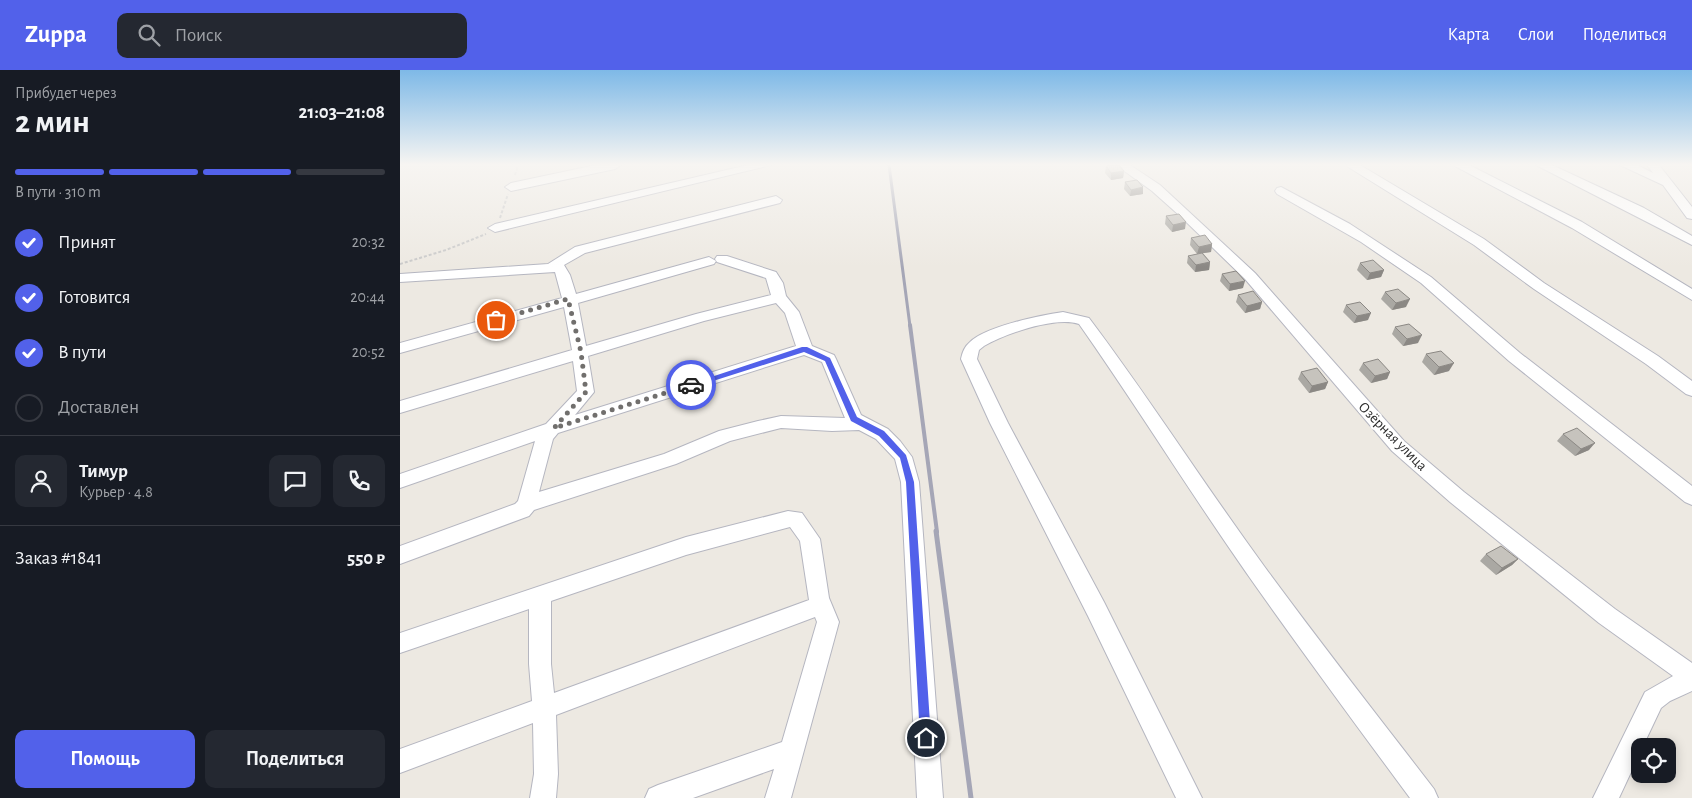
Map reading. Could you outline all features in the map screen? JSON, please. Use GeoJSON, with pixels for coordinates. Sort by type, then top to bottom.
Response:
{"type":"FeatureCollection","features":[{"type":"Feature","properties":{"kind":"street"},"geometry":{"type":"LineString","coordinates":[[495,228],[621,199]]}},
{"type":"Feature","properties":{"kind":"street","name":"Озёрная улица"},"geometry":{"type":"LineString","coordinates":[[1167,199],[1250,276],[1398,446],[1457,497],[1607,616],[1692,677]]}},
{"type":"Feature","properties":{"kind":"street"},"geometry":{"type":"LineString","coordinates":[[1296,199],[1357,232],[1410,268],[1446,296],[1520,363],[1540,376],[1692,498]]}},
{"type":"Feature","properties":{"kind":"street"},"geometry":{"type":"LineString","coordinates":[[1407,199],[1472,238],[1539,286],[1652,360],[1692,390]]}},
{"type":"Feature","properties":{"kind":"street"},"geometry":{"type":"LineString","coordinates":[[1526,199],[1577,225],[1692,295]]}},
{"type":"Feature","properties":{"kind":"street"},"geometry":{"type":"LineString","coordinates":[[1614,199],[1692,241]]}},
{"type":"Feature","properties":{"kind":"street"},"geometry":{"type":"LineString","coordinates":[[1679,199],[1692,216]]}},
{"type":"Feature","properties":{"kind":"street"},"geometry":{"type":"LineString","coordinates":[[553,267],[566,257],[580,250],[776,200]]}},
{"type":"Feature","properties":{"kind":"street"},"geometry":{"type":"LineString","coordinates":[[400,348],[568,299],[715,260],[771,275],[776,283],[779,296],[792,312],[805,349]]}},
{"type":"Feature","properties":{"kind":"street"},"geometry":{"type":"LineString","coordinates":[[400,278],[553,267],[563,271],[568,285],[568,299],[581,352],[586,392],[545,436],[526,504],[522,510],[400,555]]}},
{"type":"Feature","properties":{"kind":"street"},"geometry":{"type":"LineString","coordinates":[[400,407],[581,352],[774,298]]}},
{"type":"Feature","properties":{"kind":"street"},"geometry":{"type":"LineString","coordinates":[[1189,798],[1087,592],[999,423],[970,359],[970,350],[976,343],[1065,316],[1084,321],[1132,387],[1158,429],[1256,572],[1425,798]]}},
{"type":"Feature","properties":{"kind":"street"},"geometry":{"type":"LineString","coordinates":[[400,481],[554,428],[805,349],[828,359],[854,419],[882,434],[904,457],[910,482],[930,798]]}},
{"type":"Feature","properties":{"kind":"street"},"geometry":{"type":"LineString","coordinates":[[526,504],[670,458],[725,436],[758,427],[781,422],[832,425],[862,423]]}},
{"type":"Feature","properties":{"kind":"street"},"geometry":{"type":"LineString","coordinates":[[400,643],[686,546],[791,519],[810,539],[822,605],[828,622],[778,798]]}},
{"type":"Feature","properties":{"kind":"street"},"geometry":{"type":"LineString","coordinates":[[540,596],[540,664],[546,774],[543,798]]}},
{"type":"Feature","properties":{"kind":"street"},"geometry":{"type":"LineString","coordinates":[[400,761],[544,710],[822,605]]}},
{"type":"Feature","properties":{"kind":"street"},"geometry":{"type":"LineString","coordinates":[[1606,798],[1653,700],[1660,693],[1684,685],[1692,677]]}},
{"type":"Feature","properties":{"kind":"street"},"geometry":{"type":"LineString","coordinates":[[658,798],[793,750]]}},
{"type":"Feature","properties":{"kind":"path"},"geometry":{"type":"LineString","coordinates":[[400,264],[446,250],[495,228],[506,199]]}},
{"type":"Feature","properties":{"kind":"building"},"geometry":{"type":"Polygon","coordinates":[[[1179,214],[1186,222],[1173,225],[1166,216],[1179,214]]]}},
{"type":"Feature","properties":{"kind":"building"},"geometry":{"type":"Polygon","coordinates":[[[1205,235],[1212,244],[1199,247],[1191,238],[1205,235]]]}},
{"type":"Feature","properties":{"kind":"building"},"geometry":{"type":"Polygon","coordinates":[[[1202,253],[1210,262],[1196,265],[1188,256],[1202,253]]]}},
{"type":"Feature","properties":{"kind":"building"},"geometry":{"type":"Polygon","coordinates":[[[1373,260],[1384,270],[1370,273],[1360,263],[1373,260]]]}},
{"type":"Feature","properties":{"kind":"building"},"geometry":{"type":"Polygon","coordinates":[[[1236,271],[1245,281],[1230,284],[1222,274],[1236,271]]]}},
{"type":"Feature","properties":{"kind":"building"},"geometry":{"type":"Polygon","coordinates":[[[1398,289],[1410,299],[1396,303],[1385,292],[1398,289]]]}},
{"type":"Feature","properties":{"kind":"building"},"geometry":{"type":"Polygon","coordinates":[[[1253,291],[1262,302],[1247,306],[1238,295],[1253,291]]]}},
{"type":"Feature","properties":{"kind":"building"},"geometry":{"type":"Polygon","coordinates":[[[1360,302],[1371,313],[1357,316],[1346,305],[1360,302]]]}},
{"type":"Feature","properties":{"kind":"building"},"geometry":{"type":"Polygon","coordinates":[[[1409,324],[1422,335],[1407,339],[1395,327],[1409,324]]]}},
{"type":"Feature","properties":{"kind":"building"},"geometry":{"type":"Polygon","coordinates":[[[1441,351],[1454,363],[1439,367],[1426,354],[1441,351]]]}},
{"type":"Feature","properties":{"kind":"building"},"geometry":{"type":"Polygon","coordinates":[[[1378,359],[1390,372],[1375,376],[1363,363],[1378,359]]]}},
{"type":"Feature","properties":{"kind":"building"},"geometry":{"type":"Polygon","coordinates":[[[1317,368],[1328,382],[1312,386],[1301,372],[1317,368]]]}},
{"type":"Feature","properties":{"kind":"building"},"geometry":{"type":"Polygon","coordinates":[[[1577,428],[1595,443],[1581,449],[1563,434],[1577,428]]]}},
{"type":"Feature","properties":{"kind":"building"},"geometry":{"type":"Polygon","coordinates":[[[1501,546],[1518,559],[1502,568],[1486,554],[1501,546]]]}},
{"type":"Feature","properties":{"kind":"railway"},"geometry":{"type":"LineString","coordinates":[[893,199],[910,326]]}},
{"type":"Feature","properties":{"kind":"railway"},"geometry":{"type":"LineString","coordinates":[[910,325],[937,532]]}},
{"type":"Feature","properties":{"kind":"railway"},"geometry":{"type":"LineString","coordinates":[[936,531],[971,798]]}},
{"type":"Feature","properties":{"kind":"way so far"},"geometry":{"type":"LineString","coordinates":[[496,320],[568,299],[581,352],[586,392],[554,428],[691,385]]}},
{"type":"Feature","properties":{"kind":"route"},"geometry":{"type":"LineString","coordinates":[[691,385],[805,349],[828,359],[854,419],[882,434],[904,457],[910,482],[918,639],[926,738]]}}]}
